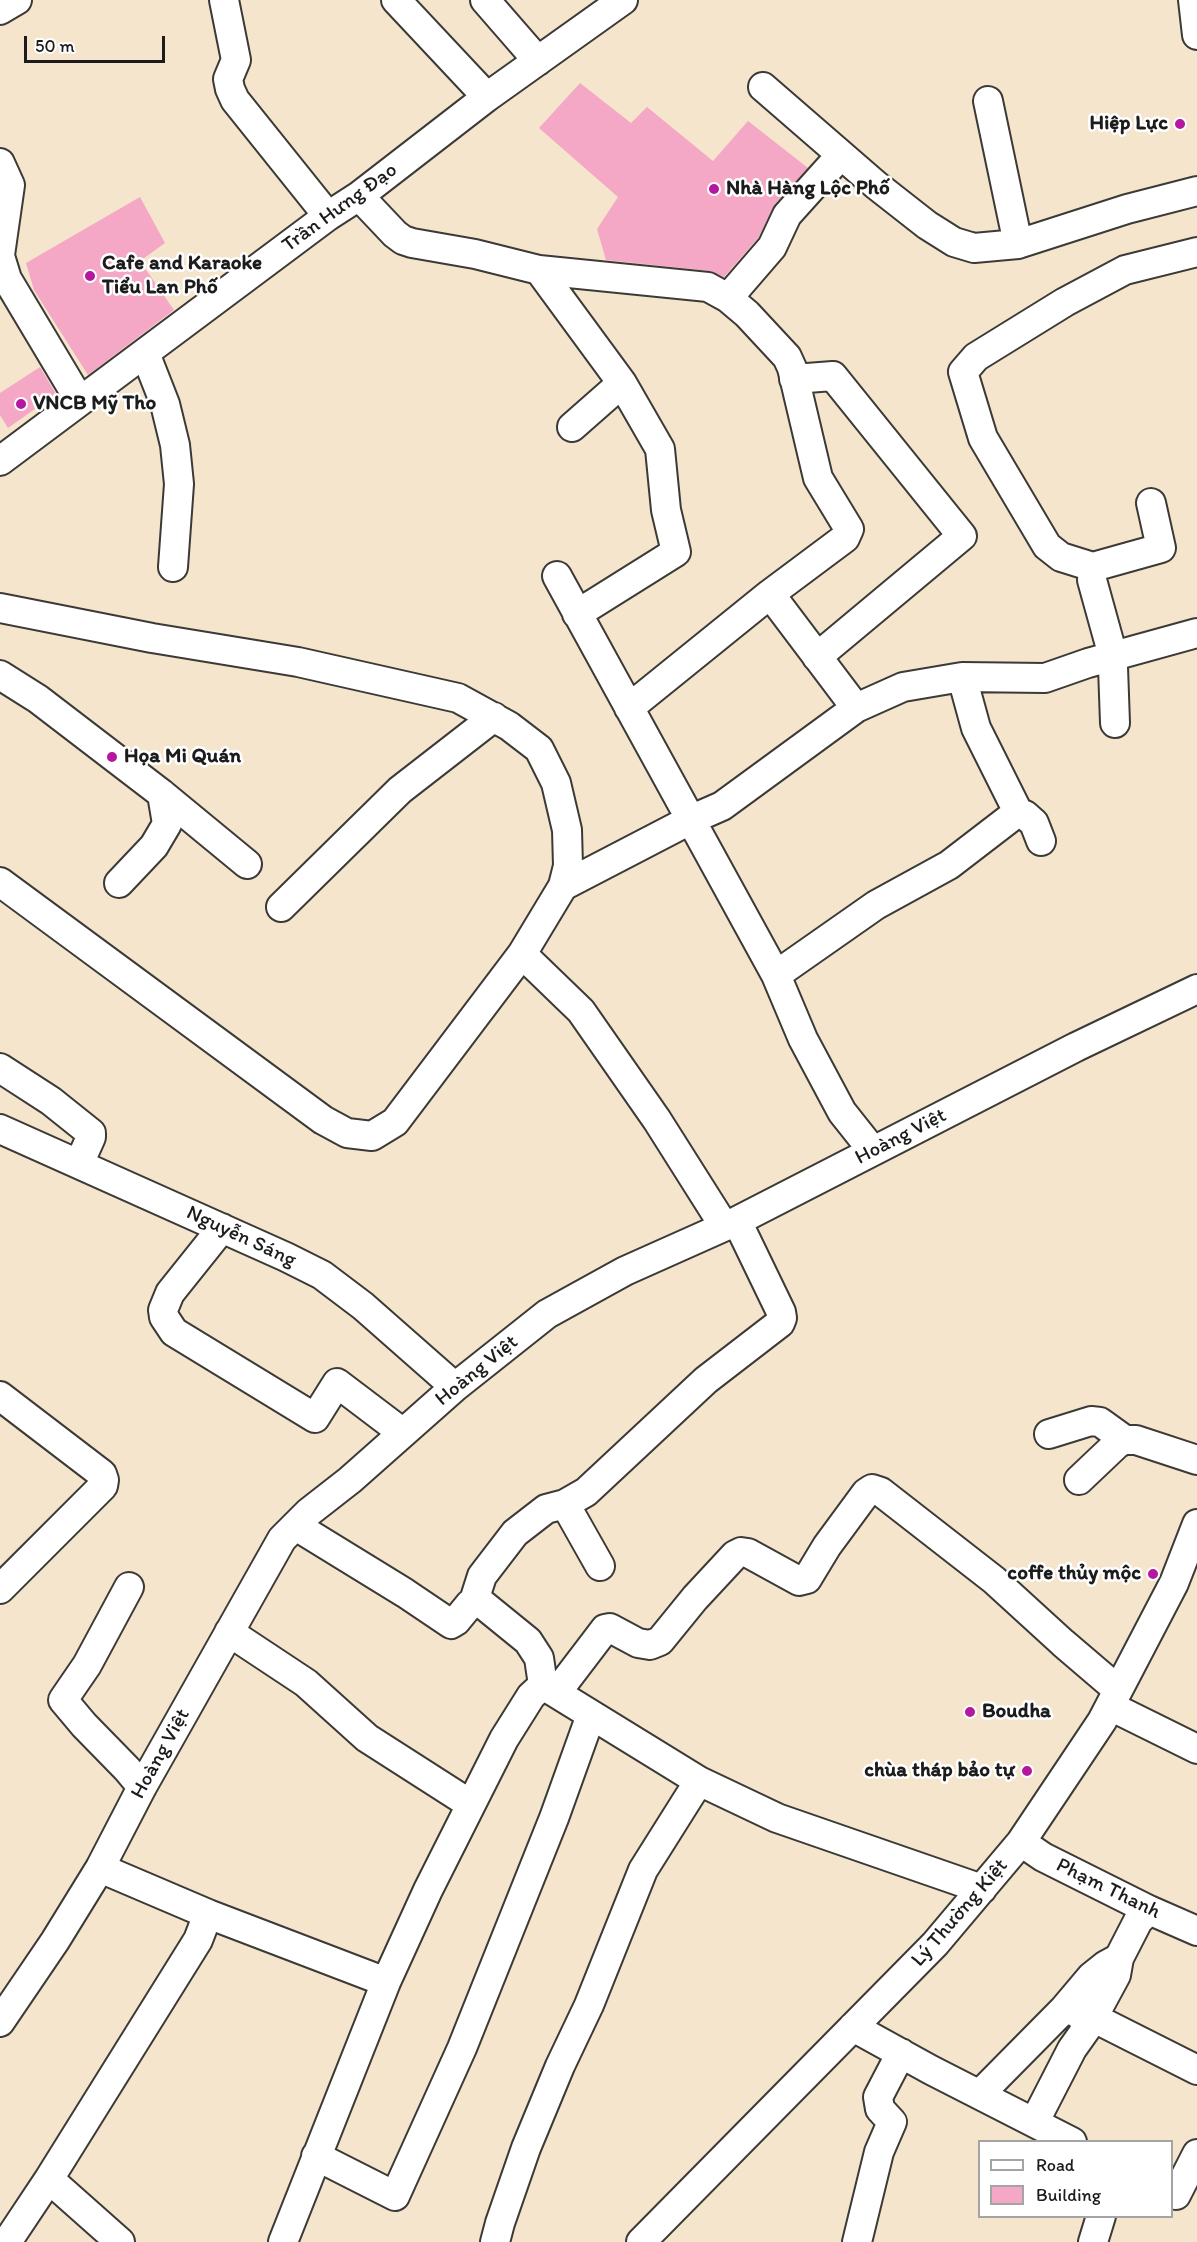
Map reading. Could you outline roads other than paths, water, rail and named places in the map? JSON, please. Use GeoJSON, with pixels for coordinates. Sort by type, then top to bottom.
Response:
{"type":"FeatureCollection","features":[{"type":"Feature","properties":{"kind":"street"},"geometry":{"type":"LineString","coordinates":[[0,10],[17,0]]}},
{"type":"Feature","properties":{"kind":"street"},"geometry":{"type":"LineString","coordinates":[[224,0],[236,60],[228,79],[235,100],[328,216]]}},
{"type":"Feature","properties":{"kind":"street"},"geometry":{"type":"LineString","coordinates":[[485,0],[538,61]]}},
{"type":"Feature","properties":{"kind":"street","name":"Trần Hưng Đạo"},"geometry":{"type":"LineString","coordinates":[[0,461],[328,216],[359,196],[487,97],[623,0]]}},
{"type":"Feature","properties":{"kind":"street"},"geometry":{"type":"LineString","coordinates":[[1192,0],[1197,35]]}},
{"type":"Feature","properties":{"kind":"street"},"geometry":{"type":"LineString","coordinates":[[401,2],[487,97]]}},
{"type":"Feature","properties":{"kind":"street"},"geometry":{"type":"LineString","coordinates":[[763,87],[885,192],[954,242],[974,248],[1018,244],[1127,209],[1197,191]]}},
{"type":"Feature","properties":{"kind":"street"},"geometry":{"type":"LineString","coordinates":[[988,102],[1018,244]]}},
{"type":"Feature","properties":{"kind":"street"},"geometry":{"type":"LineString","coordinates":[[728,298],[772,247],[787,215],[841,155]]}},
{"type":"Feature","properties":{"kind":"street"},"geometry":{"type":"LineString","coordinates":[[0,163],[10,185],[0,256],[2,267],[80,401]]}},
{"type":"Feature","properties":{"kind":"street"},"geometry":{"type":"LineString","coordinates":[[359,196],[403,240],[475,254],[539,270],[708,287],[728,298],[780,347],[787,357],[818,478],[849,529],[845,538],[770,594],[629,708]]}},
{"type":"Feature","properties":{"kind":"street"},"geometry":{"type":"LineString","coordinates":[[1151,503],[1161,548],[1093,567],[1061,557],[1047,546],[983,438],[963,372],[976,357],[1065,302],[1125,270],[1197,252]]}},
{"type":"Feature","properties":{"kind":"street"},"geometry":{"type":"LineString","coordinates":[[539,270],[622,383],[660,449],[666,510],[676,552],[577,614]]}},
{"type":"Feature","properties":{"kind":"street"},"geometry":{"type":"LineString","coordinates":[[145,353],[165,404],[175,445],[179,503],[173,567]]}},
{"type":"Feature","properties":{"kind":"street"},"geometry":{"type":"LineString","coordinates":[[794,379],[833,376],[962,536],[818,657]]}},
{"type":"Feature","properties":{"kind":"street"},"geometry":{"type":"LineString","coordinates":[[572,427],[622,383]]}},
{"type":"Feature","properties":{"kind":"street"},"geometry":{"type":"LineString","coordinates":[[1093,567],[1092,580],[1113,667],[1115,723]]}},
{"type":"Feature","properties":{"kind":"street"},"geometry":{"type":"LineString","coordinates":[[556,576],[776,975],[803,1039],[842,1112],[873,1150]]}},
{"type":"Feature","properties":{"kind":"street"},"geometry":{"type":"LineString","coordinates":[[770,594],[856,708]]}},
{"type":"Feature","properties":{"kind":"street"},"geometry":{"type":"LineString","coordinates":[[0,608],[152,638],[298,662],[458,698],[509,726],[539,749],[556,783],[567,830],[569,851],[563,886],[522,954],[396,1122],[372,1136],[347,1133],[323,1120],[0,882]]}},
{"type":"Feature","properties":{"kind":"street"},"geometry":{"type":"LineString","coordinates":[[563,886],[690,820],[722,806],[856,708],[903,687],[962,677],[1046,678],[1110,657],[1197,633]]}},
{"type":"Feature","properties":{"kind":"street"},"geometry":{"type":"LineString","coordinates":[[0,675],[38,699],[162,794],[247,864]]}},
{"type":"Feature","properties":{"kind":"street"},"geometry":{"type":"LineString","coordinates":[[962,677],[976,728],[1018,812],[1034,823],[1041,840]]}},
{"type":"Feature","properties":{"kind":"street"},"geometry":{"type":"LineString","coordinates":[[281,907],[400,790],[494,717]]}},
{"type":"Feature","properties":{"kind":"street"},"geometry":{"type":"LineString","coordinates":[[119,883],[154,846],[167,824],[162,794]]}},
{"type":"Feature","properties":{"kind":"street"},"geometry":{"type":"LineString","coordinates":[[776,975],[876,905],[949,865],[1018,812]]}},
{"type":"Feature","properties":{"kind":"street"},"geometry":{"type":"LineString","coordinates":[[296,1526],[451,1623],[474,1601],[482,1576],[515,1533],[546,1509],[564,1504],[586,1492],[706,1380],[780,1323],[781,1312],[730,1223],[581,1011],[522,954]]}},
{"type":"Feature","properties":{"kind":"street","name":"Hoàng Việt"},"geometry":{"type":"LineString","coordinates":[[0,2022],[55,1941],[100,1868],[142,1787],[282,1539],[455,1387],[547,1314],[625,1271],[730,1223],[1076,1047],[1197,989]]}},
{"type":"Feature","properties":{"kind":"street"},"geometry":{"type":"LineString","coordinates":[[0,1068],[51,1101],[91,1133],[79,1164]]}},
{"type":"Feature","properties":{"kind":"street","name":"Nguyễn Sáng"},"geometry":{"type":"LineString","coordinates":[[0,1129],[322,1275],[363,1306],[455,1387]]}},
{"type":"Feature","properties":{"kind":"street"},"geometry":{"type":"LineString","coordinates":[[222,1228],[170,1293],[163,1310],[174,1332],[315,1418],[337,1383],[403,1433]]}},
{"type":"Feature","properties":{"kind":"street"},"geometry":{"type":"LineString","coordinates":[[0,1396],[102,1474],[104,1480],[103,1486],[6,1572]]}},
{"type":"Feature","properties":{"kind":"street"},"geometry":{"type":"LineString","coordinates":[[1049,1434],[1091,1421],[1100,1422],[1125,1440]]}},
{"type":"Feature","properties":{"kind":"street"},"geometry":{"type":"LineString","coordinates":[[1079,1480],[1118,1443],[1125,1440],[1136,1440],[1197,1460]]}},
{"type":"Feature","properties":{"kind":"street"},"geometry":{"type":"LineString","coordinates":[[284,2242],[386,1982],[470,1804],[504,1739],[531,1696],[550,1688],[605,1629],[610,1628],[638,1643],[651,1645],[660,1641],[695,1598],[735,1555],[741,1552],[748,1553],[799,1581],[807,1579],[826,1546],[866,1493],[872,1489],[882,1492],[994,1580],[1063,1643],[1114,1698],[1197,1749]]}},
{"type":"Feature","properties":{"kind":"street"},"geometry":{"type":"LineString","coordinates":[[564,1504],[600,1566]]}},
{"type":"Feature","properties":{"kind":"street","name":"Lý Thường Kiệt"},"geometry":{"type":"LineString","coordinates":[[641,2242],[936,1944],[1021,1842],[1114,1698],[1174,1583],[1190,1562],[1197,1524]]}},
{"type":"Feature","properties":{"kind":"street"},"geometry":{"type":"LineString","coordinates":[[129,1587],[87,1665],[63,1700],[142,1787]]}},
{"type":"Feature","properties":{"kind":"street"},"geometry":{"type":"LineString","coordinates":[[474,1601],[480,1602],[528,1641],[539,1658],[550,1688],[699,1781],[777,1818],[982,1889]]}},
{"type":"Feature","properties":{"kind":"street"},"geometry":{"type":"LineString","coordinates":[[229,1632],[306,1683],[367,1738],[470,1804]]}},
{"type":"Feature","properties":{"kind":"street"},"geometry":{"type":"LineString","coordinates":[[316,2156],[395,2196],[462,2048],[554,1818],[591,1715]]}},
{"type":"Feature","properties":{"kind":"street"},"geometry":{"type":"LineString","coordinates":[[495,2242],[526,2148],[589,2006],[643,1870],[699,1781]]}},
{"type":"Feature","properties":{"kind":"street","name":"Phạm Thanh"},"geometry":{"type":"LineString","coordinates":[[1021,1842],[1043,1857],[1149,1910],[1197,1931]]}},
{"type":"Feature","properties":{"kind":"street"},"geometry":{"type":"LineString","coordinates":[[100,1868],[208,1914],[386,1982]]}},
{"type":"Feature","properties":{"kind":"street"},"geometry":{"type":"LineString","coordinates":[[1035,2121],[1072,2049],[1091,2021],[1116,1975],[1119,1958],[1138,1921],[1149,1910]]}},
{"type":"Feature","properties":{"kind":"street"},"geometry":{"type":"LineString","coordinates":[[6,2235],[49,2179],[198,1940],[208,1914]]}},
{"type":"Feature","properties":{"kind":"street"},"geometry":{"type":"LineString","coordinates":[[980,2094],[1064,2009],[1091,1977],[1119,1958]]}},
{"type":"Feature","properties":{"kind":"street"},"geometry":{"type":"LineString","coordinates":[[1064,2009],[1077,2012],[1091,2021],[1197,2070]]}},
{"type":"Feature","properties":{"kind":"street"},"geometry":{"type":"LineString","coordinates":[[854,2027],[1068,2140]]}},
{"type":"Feature","properties":{"kind":"street"},"geometry":{"type":"LineString","coordinates":[[857,2242],[879,2152],[892,2122],[880,2109],[878,2097],[901,2053]]}},
{"type":"Feature","properties":{"kind":"street"},"geometry":{"type":"LineString","coordinates":[[1182,2197],[1197,2154]]}},
{"type":"Feature","properties":{"kind":"street"},"geometry":{"type":"LineString","coordinates":[[49,2179],[120,2242]]}},
{"type":"Feature","properties":{"kind":"street"},"geometry":{"type":"LineString","coordinates":[[1093,2242],[1101,2218]]}},
{"type":"Feature","properties":{"kind":"place","name":"Hiệp Lực"},"geometry":{"type":"Point","coordinates":[1180,124]}},
{"type":"Feature","properties":{"kind":"place","name":"Nhà Hàng Lộc Phố"},"geometry":{"type":"Point","coordinates":[714,189]}},
{"type":"Feature","properties":{"kind":"place","name":"Cafe and Karaoke Tiểu Lan Phố"},"geometry":{"type":"Point","coordinates":[90,276]}},
{"type":"Feature","properties":{"kind":"place","name":"VNCB Mỹ Tho"},"geometry":{"type":"Point","coordinates":[21,404]}},
{"type":"Feature","properties":{"kind":"place","name":"Họa Mi Quán"},"geometry":{"type":"Point","coordinates":[112,757]}},
{"type":"Feature","properties":{"kind":"place","name":"coffe thủy mộc"},"geometry":{"type":"Point","coordinates":[1153,1574]}},
{"type":"Feature","properties":{"kind":"place","name":"Boudha"},"geometry":{"type":"Point","coordinates":[970,1712]}},
{"type":"Feature","properties":{"kind":"place","name":"chùa tháp bảo tự"},"geometry":{"type":"Point","coordinates":[1027,1771]}}]}
